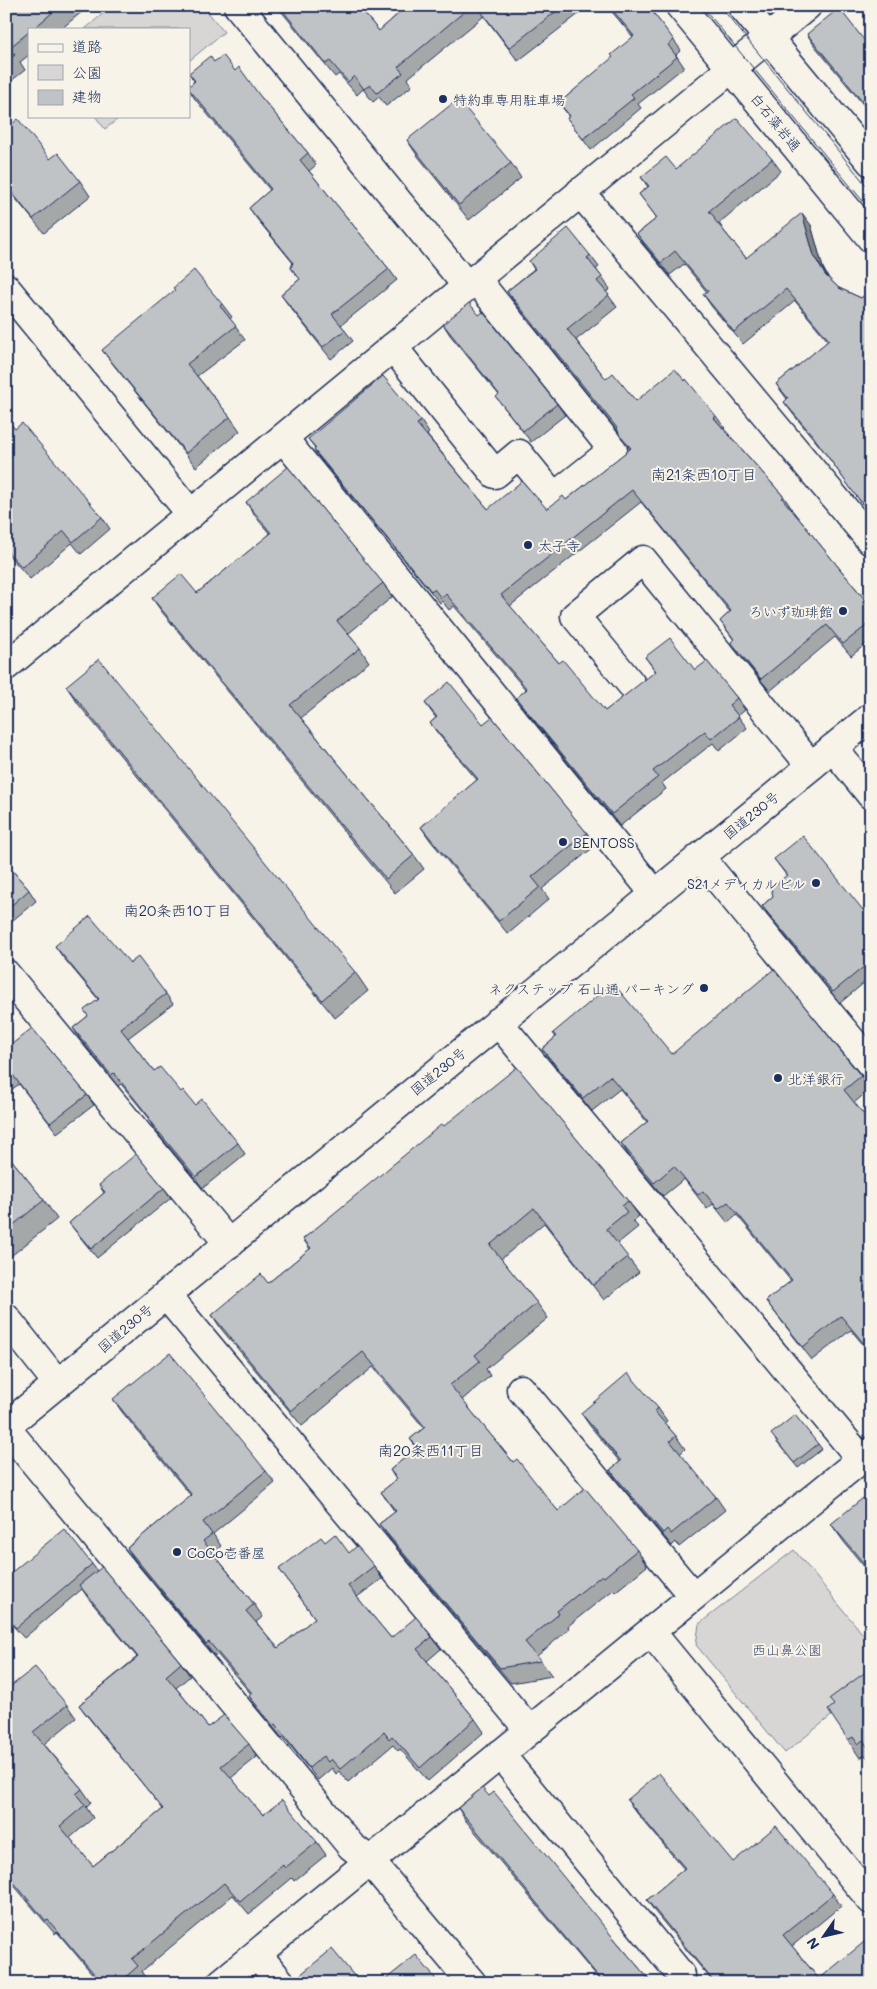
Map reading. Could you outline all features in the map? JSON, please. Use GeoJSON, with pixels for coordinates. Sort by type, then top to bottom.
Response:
{"type":"FeatureCollection","features":[{"type":"Feature","properties":{"kind":"main road"},"geometry":{"type":"LineString","coordinates":[[238,6],[613,450],[554,497],[520,454],[495,474],[393,347]]}},
{"type":"Feature","properties":{"kind":"main road","name":"白石藻岩通"},"geometry":{"type":"LineString","coordinates":[[680,6],[871,238]]}},
{"type":"Feature","properties":{"kind":"main road"},"geometry":{"type":"LineString","coordinates":[[742,6],[871,162]]}},
{"type":"Feature","properties":{"kind":"main road"},"geometry":{"type":"LineString","coordinates":[[6,666],[807,6]]}},
{"type":"Feature","properties":{"kind":"main road"},"geometry":{"type":"LineString","coordinates":[[580,192],[871,541]]}},
{"type":"Feature","properties":{"kind":"main road"},"geometry":{"type":"LineString","coordinates":[[6,288],[191,514]]}},
{"type":"Feature","properties":{"kind":"main road"},"geometry":{"type":"LineString","coordinates":[[283,438],[654,894]]}},
{"type":"Feature","properties":{"kind":"main road"},"geometry":{"type":"LineString","coordinates":[[630,684],[575,616],[643,560],[811,766]]}},
{"type":"Feature","properties":{"kind":"main road","name":"国道230号"},"geometry":{"type":"LineString","coordinates":[[6,1427],[871,717]]}},
{"type":"Feature","properties":{"kind":"main road"},"geometry":{"type":"LineString","coordinates":[[833,748],[871,795]]}},
{"type":"Feature","properties":{"kind":"main road"},"geometry":{"type":"LineString","coordinates":[[700,857],[871,1064]]}},
{"type":"Feature","properties":{"kind":"main road"},"geometry":{"type":"LineString","coordinates":[[6,974],[229,1244]]}},
{"type":"Feature","properties":{"kind":"main road"},"geometry":{"type":"LineString","coordinates":[[221,1983],[866,1455],[498,1022]]}},
{"type":"Feature","properties":{"kind":"main road"},"geometry":{"type":"LineString","coordinates":[[166,1295],[529,1730]]}},
{"type":"Feature","properties":{"kind":"main road"},"geometry":{"type":"LineString","coordinates":[[6,1318],[58,1384]]}},
{"type":"Feature","properties":{"kind":"main road"},"geometry":{"type":"LineString","coordinates":[[521,1389],[693,1596]]}},
{"type":"Feature","properties":{"kind":"main road"},"geometry":{"type":"LineString","coordinates":[[6,1427],[351,1846],[370,1861],[472,1983]]}},
{"type":"Feature","properties":{"kind":"main road"},"geometry":{"type":"LineString","coordinates":[[651,1632],[871,1900]]}},
{"type":"Feature","properties":{"kind":"main road"},"geometry":{"type":"LineString","coordinates":[[500,1754],[681,1975]]}},
{"type":"Feature","properties":{"kind":"main road"},"geometry":{"type":"LineString","coordinates":[[257,1954],[281,1983]]}},
{"type":"Feature","properties":{"kind":"green space"},"geometry":{"type":"Polygon","coordinates":[[[112,6],[203,6],[224,32],[190,60],[190,28],[86,28],[112,6]]]}},
{"type":"Feature","properties":{"kind":"green space"},"geometry":{"type":"Polygon","coordinates":[[[97,118],[119,118],[105,129],[97,118]]]}},
{"type":"Feature","properties":{"kind":"green space","name":"西山鼻公園"},"geometry":{"type":"Polygon","coordinates":[[[794,1550],[871,1644],[871,1684],[785,1753],[696,1645],[699,1624],[794,1550]]]}},
{"type":"Feature","properties":{"kind":"building"},"geometry":{"type":"Polygon","coordinates":[[[6,6],[60,6],[34,28],[28,28],[28,33],[9,48],[15,55],[6,62],[6,6]]]}},
{"type":"Feature","properties":{"kind":"building"},"geometry":{"type":"Polygon","coordinates":[[[279,6],[358,6],[379,31],[407,6],[471,6],[398,67],[403,73],[377,93],[370,85],[364,89],[354,76],[348,82],[330,61],[326,64],[279,6]]]}},
{"type":"Feature","properties":{"kind":"building"},"geometry":{"type":"Polygon","coordinates":[[[477,6],[563,6],[509,48],[477,6]]]}},
{"type":"Feature","properties":{"kind":"building"},"geometry":{"type":"Polygon","coordinates":[[[609,6],[648,6],[674,40],[668,45],[677,57],[631,94],[634,98],[583,139],[567,118],[570,116],[559,103],[613,57],[611,55],[634,36],[609,6]]]}},
{"type":"Feature","properties":{"kind":"building"},"geometry":{"type":"Polygon","coordinates":[[[839,8],[871,49],[871,112],[807,34],[839,8]]]}},
{"type":"Feature","properties":{"kind":"building"},"geometry":{"type":"Polygon","coordinates":[[[223,55],[235,71],[239,67],[260,96],[308,153],[300,160],[389,269],[332,314],[345,330],[323,347],[281,295],[300,279],[291,268],[293,262],[249,208],[271,189],[190,90],[190,85],[195,81],[190,72],[210,56],[214,62],[223,55]]]}},
{"type":"Feature","properties":{"kind":"building"},"geometry":{"type":"Polygon","coordinates":[[[458,99],[511,163],[459,205],[407,140],[458,99]]]}},
{"type":"Feature","properties":{"kind":"building"},"geometry":{"type":"Polygon","coordinates":[[[737,118],[772,159],[709,211],[714,219],[746,258],[802,213],[814,256],[825,275],[839,288],[861,298],[871,290],[871,514],[813,436],[784,402],[788,398],[776,384],[829,340],[786,289],[734,332],[703,294],[708,291],[675,251],[661,263],[637,234],[657,218],[639,194],[649,186],[641,177],[666,157],[676,169],[737,118]]]}},
{"type":"Feature","properties":{"kind":"building"},"geometry":{"type":"Polygon","coordinates":[[[18,119],[50,159],[58,153],[80,181],[33,219],[6,185],[6,120],[10,126],[18,119]]]}},
{"type":"Feature","properties":{"kind":"building"},"geometry":{"type":"Polygon","coordinates":[[[568,228],[590,255],[587,258],[602,277],[597,281],[609,295],[567,329],[606,379],[613,373],[636,401],[675,369],[685,381],[686,379],[716,416],[714,418],[784,497],[782,498],[871,607],[871,622],[843,644],[827,625],[761,679],[731,642],[734,639],[720,621],[731,611],[632,490],[501,595],[559,663],[563,660],[605,711],[656,671],[645,657],[670,638],[695,670],[707,661],[737,698],[729,705],[739,717],[711,739],[705,731],[653,771],[658,777],[612,814],[516,698],[527,689],[446,594],[441,598],[434,589],[431,591],[314,450],[316,448],[308,439],[383,376],[421,421],[417,424],[488,509],[522,481],[547,509],[563,496],[566,500],[631,448],[507,291],[535,269],[529,261],[568,228]]]}},
{"type":"Feature","properties":{"kind":"building"},"geometry":{"type":"Polygon","coordinates":[[[194,270],[222,304],[220,306],[236,326],[187,364],[230,417],[186,453],[102,350],[175,290],[173,288],[194,270]]]}},
{"type":"Feature","properties":{"kind":"building"},"geometry":{"type":"Polygon","coordinates":[[[469,303],[479,315],[483,312],[557,404],[523,431],[496,397],[499,394],[443,324],[469,303]]]}},
{"type":"Feature","properties":{"kind":"building"},"geometry":{"type":"Polygon","coordinates":[[[6,419],[15,429],[22,423],[102,517],[73,542],[64,531],[22,567],[6,550],[6,419]]]}},
{"type":"Feature","properties":{"kind":"building"},"geometry":{"type":"Polygon","coordinates":[[[288,467],[383,583],[337,621],[360,648],[290,705],[414,855],[386,879],[152,598],[181,574],[197,593],[271,533],[246,502],[288,467]]]}},
{"type":"Feature","properties":{"kind":"building"},"geometry":{"type":"Polygon","coordinates":[[[99,659],[355,972],[322,1000],[66,686],[99,659]]]}},
{"type":"Feature","properties":{"kind":"building"},"geometry":{"type":"Polygon","coordinates":[[[449,682],[483,724],[492,717],[587,833],[532,877],[540,887],[499,921],[421,827],[478,779],[430,723],[437,717],[425,703],[449,682]]]}},
{"type":"Feature","properties":{"kind":"building"},"geometry":{"type":"Polygon","coordinates":[[[803,836],[863,910],[865,908],[871,915],[871,961],[833,992],[762,906],[773,896],[771,888],[787,875],[774,859],[803,836]]]}},
{"type":"Feature","properties":{"kind":"building"},"geometry":{"type":"Polygon","coordinates":[[[6,863],[29,890],[6,910],[6,863]]]}},
{"type":"Feature","properties":{"kind":"building"},"geometry":{"type":"Polygon","coordinates":[[[90,916],[130,963],[138,957],[166,994],[120,1028],[154,1071],[160,1067],[195,1105],[202,1099],[238,1143],[196,1177],[148,1119],[150,1118],[114,1073],[111,1075],[73,1028],[88,1016],[84,1010],[99,999],[55,946],[90,916]]]}},
{"type":"Feature","properties":{"kind":"building"},"geometry":{"type":"Polygon","coordinates":[[[774,969],[861,1076],[844,1090],[871,1123],[871,1352],[841,1316],[803,1347],[766,1301],[792,1280],[728,1202],[718,1209],[703,1191],[698,1195],[674,1166],[654,1183],[621,1143],[648,1121],[610,1076],[583,1098],[542,1049],[556,1037],[553,1033],[613,983],[672,1054],[774,969]]]}},
{"type":"Feature","properties":{"kind":"building"},"geometry":{"type":"Polygon","coordinates":[[[32,1028],[87,1095],[50,1123],[12,1074],[6,1079],[6,1049],[32,1028]]]}},
{"type":"Feature","properties":{"kind":"building"},"geometry":{"type":"Polygon","coordinates":[[[517,1067],[628,1201],[622,1206],[627,1212],[606,1229],[628,1257],[593,1285],[534,1208],[490,1245],[537,1303],[475,1355],[480,1361],[450,1385],[513,1462],[517,1459],[558,1511],[585,1488],[637,1550],[557,1611],[559,1614],[525,1642],[541,1661],[500,1668],[379,1524],[396,1511],[381,1492],[397,1479],[390,1470],[418,1447],[410,1439],[425,1427],[363,1352],[291,1411],[212,1315],[261,1274],[268,1283],[311,1248],[303,1239],[442,1124],[444,1126],[517,1067]]]}},
{"type":"Feature","properties":{"kind":"building"},"geometry":{"type":"Polygon","coordinates":[[[6,1153],[44,1200],[6,1231],[6,1153]]]}},
{"type":"Feature","properties":{"kind":"building"},"geometry":{"type":"Polygon","coordinates":[[[136,1154],[164,1188],[91,1249],[69,1223],[105,1192],[99,1185],[136,1154]]]}},
{"type":"Feature","properties":{"kind":"building"},"geometry":{"type":"Polygon","coordinates":[[[170,1353],[266,1471],[203,1522],[212,1534],[203,1541],[254,1604],[246,1611],[278,1648],[315,1618],[279,1569],[321,1537],[325,1542],[335,1534],[349,1553],[357,1546],[374,1566],[348,1586],[391,1638],[416,1617],[432,1637],[417,1649],[475,1719],[420,1768],[392,1736],[389,1739],[384,1732],[340,1769],[331,1759],[328,1762],[323,1756],[309,1768],[275,1724],[273,1725],[249,1696],[252,1693],[209,1642],[206,1644],[127,1548],[192,1495],[113,1399],[170,1353]]]}},
{"type":"Feature","properties":{"kind":"building"},"geometry":{"type":"Polygon","coordinates":[[[628,1373],[658,1408],[654,1411],[676,1436],[670,1441],[716,1497],[671,1534],[667,1529],[663,1533],[610,1470],[621,1461],[581,1413],[628,1373]]]}},
{"type":"Feature","properties":{"kind":"building"},"geometry":{"type":"Polygon","coordinates":[[[795,1415],[818,1444],[794,1463],[771,1434],[795,1415]]]}},
{"type":"Feature","properties":{"kind":"building"},"geometry":{"type":"Polygon","coordinates":[[[863,1498],[871,1507],[871,1572],[831,1524],[863,1498]]]}},
{"type":"Feature","properties":{"kind":"building"},"geometry":{"type":"Polygon","coordinates":[[[64,1529],[92,1564],[16,1628],[6,1616],[6,1577],[64,1529]]]}},
{"type":"Feature","properties":{"kind":"building"},"geometry":{"type":"Polygon","coordinates":[[[102,1567],[181,1663],[166,1676],[208,1727],[224,1715],[249,1744],[221,1766],[263,1815],[282,1800],[317,1842],[285,1868],[283,1865],[240,1901],[224,1883],[132,1959],[138,1966],[119,1983],[102,1983],[6,1873],[6,1690],[35,1667],[67,1705],[33,1732],[82,1789],[76,1794],[85,1805],[60,1826],[93,1866],[163,1809],[79,1705],[138,1657],[79,1585],[102,1567]]]}},
{"type":"Feature","properties":{"kind":"building"},"geometry":{"type":"Polygon","coordinates":[[[871,1668],[871,1744],[867,1746],[863,1740],[858,1744],[853,1737],[848,1740],[828,1710],[834,1705],[829,1699],[871,1668]]]}},
{"type":"Feature","properties":{"kind":"building"},"geometry":{"type":"Polygon","coordinates":[[[659,1773],[733,1862],[776,1826],[833,1894],[783,1935],[819,1979],[869,1938],[871,1941],[871,1983],[715,1983],[647,1900],[685,1868],[627,1800],[659,1773]]]}},
{"type":"Feature","properties":{"kind":"building"},"geometry":{"type":"Polygon","coordinates":[[[482,1788],[489,1796],[494,1792],[652,1983],[603,1983],[458,1808],[482,1788]]]}},
{"type":"Feature","properties":{"kind":"building"},"geometry":{"type":"Polygon","coordinates":[[[332,1949],[360,1983],[290,1983],[332,1949]]]}},
{"type":"Feature","properties":{"kind":"building"},"geometry":{"type":"Polygon","coordinates":[[[416,1955],[435,1978],[435,1983],[381,1983],[416,1955]]]}},
{"type":"Feature","properties":{"kind":"building"},"geometry":{"type":"Polygon","coordinates":[[[249,1975],[255,1983],[240,1983],[249,1975]]]}},
{"type":"Feature","properties":{"kind":"tram line"},"geometry":{"type":"LineString","coordinates":[[702,6],[871,211]]}},
{"type":"Feature","properties":{"kind":"tram line"},"geometry":{"type":"LineString","coordinates":[[720,6],[871,191]]}},
{"type":"Feature","properties":{"kind":"place","name":"特約車専用駐車場"},"geometry":{"type":"Point","coordinates":[443,99]}},
{"type":"Feature","properties":{"kind":"place","name":"太子寺"},"geometry":{"type":"Point","coordinates":[528,545]}},
{"type":"Feature","properties":{"kind":"place","name":"ろいず珈琲館"},"geometry":{"type":"Point","coordinates":[843,611]}},
{"type":"Feature","properties":{"kind":"place","name":"BENTOSS"},"geometry":{"type":"Point","coordinates":[563,842]}},
{"type":"Feature","properties":{"kind":"place","name":"S21メディカルビル"},"geometry":{"type":"Point","coordinates":[816,883]}},
{"type":"Feature","properties":{"kind":"place","name":"ネクステップ 石山通 パーキング"},"geometry":{"type":"Point","coordinates":[704,988]}},
{"type":"Feature","properties":{"kind":"place","name":"北洋銀行"},"geometry":{"type":"Point","coordinates":[778,1078]}},
{"type":"Feature","properties":{"kind":"place","name":"CoCo壱番屋"},"geometry":{"type":"Point","coordinates":[177,1552]}},
{"type":"Feature","properties":{"kind":"district","name":"南21条西10丁目"},"geometry":{"type":"Point","coordinates":[704,474]}},
{"type":"Feature","properties":{"kind":"district","name":"南20条西10丁目"},"geometry":{"type":"Point","coordinates":[178,910]}},
{"type":"Feature","properties":{"kind":"district","name":"南20条西11丁目"},"geometry":{"type":"Point","coordinates":[431,1450]}}]}
